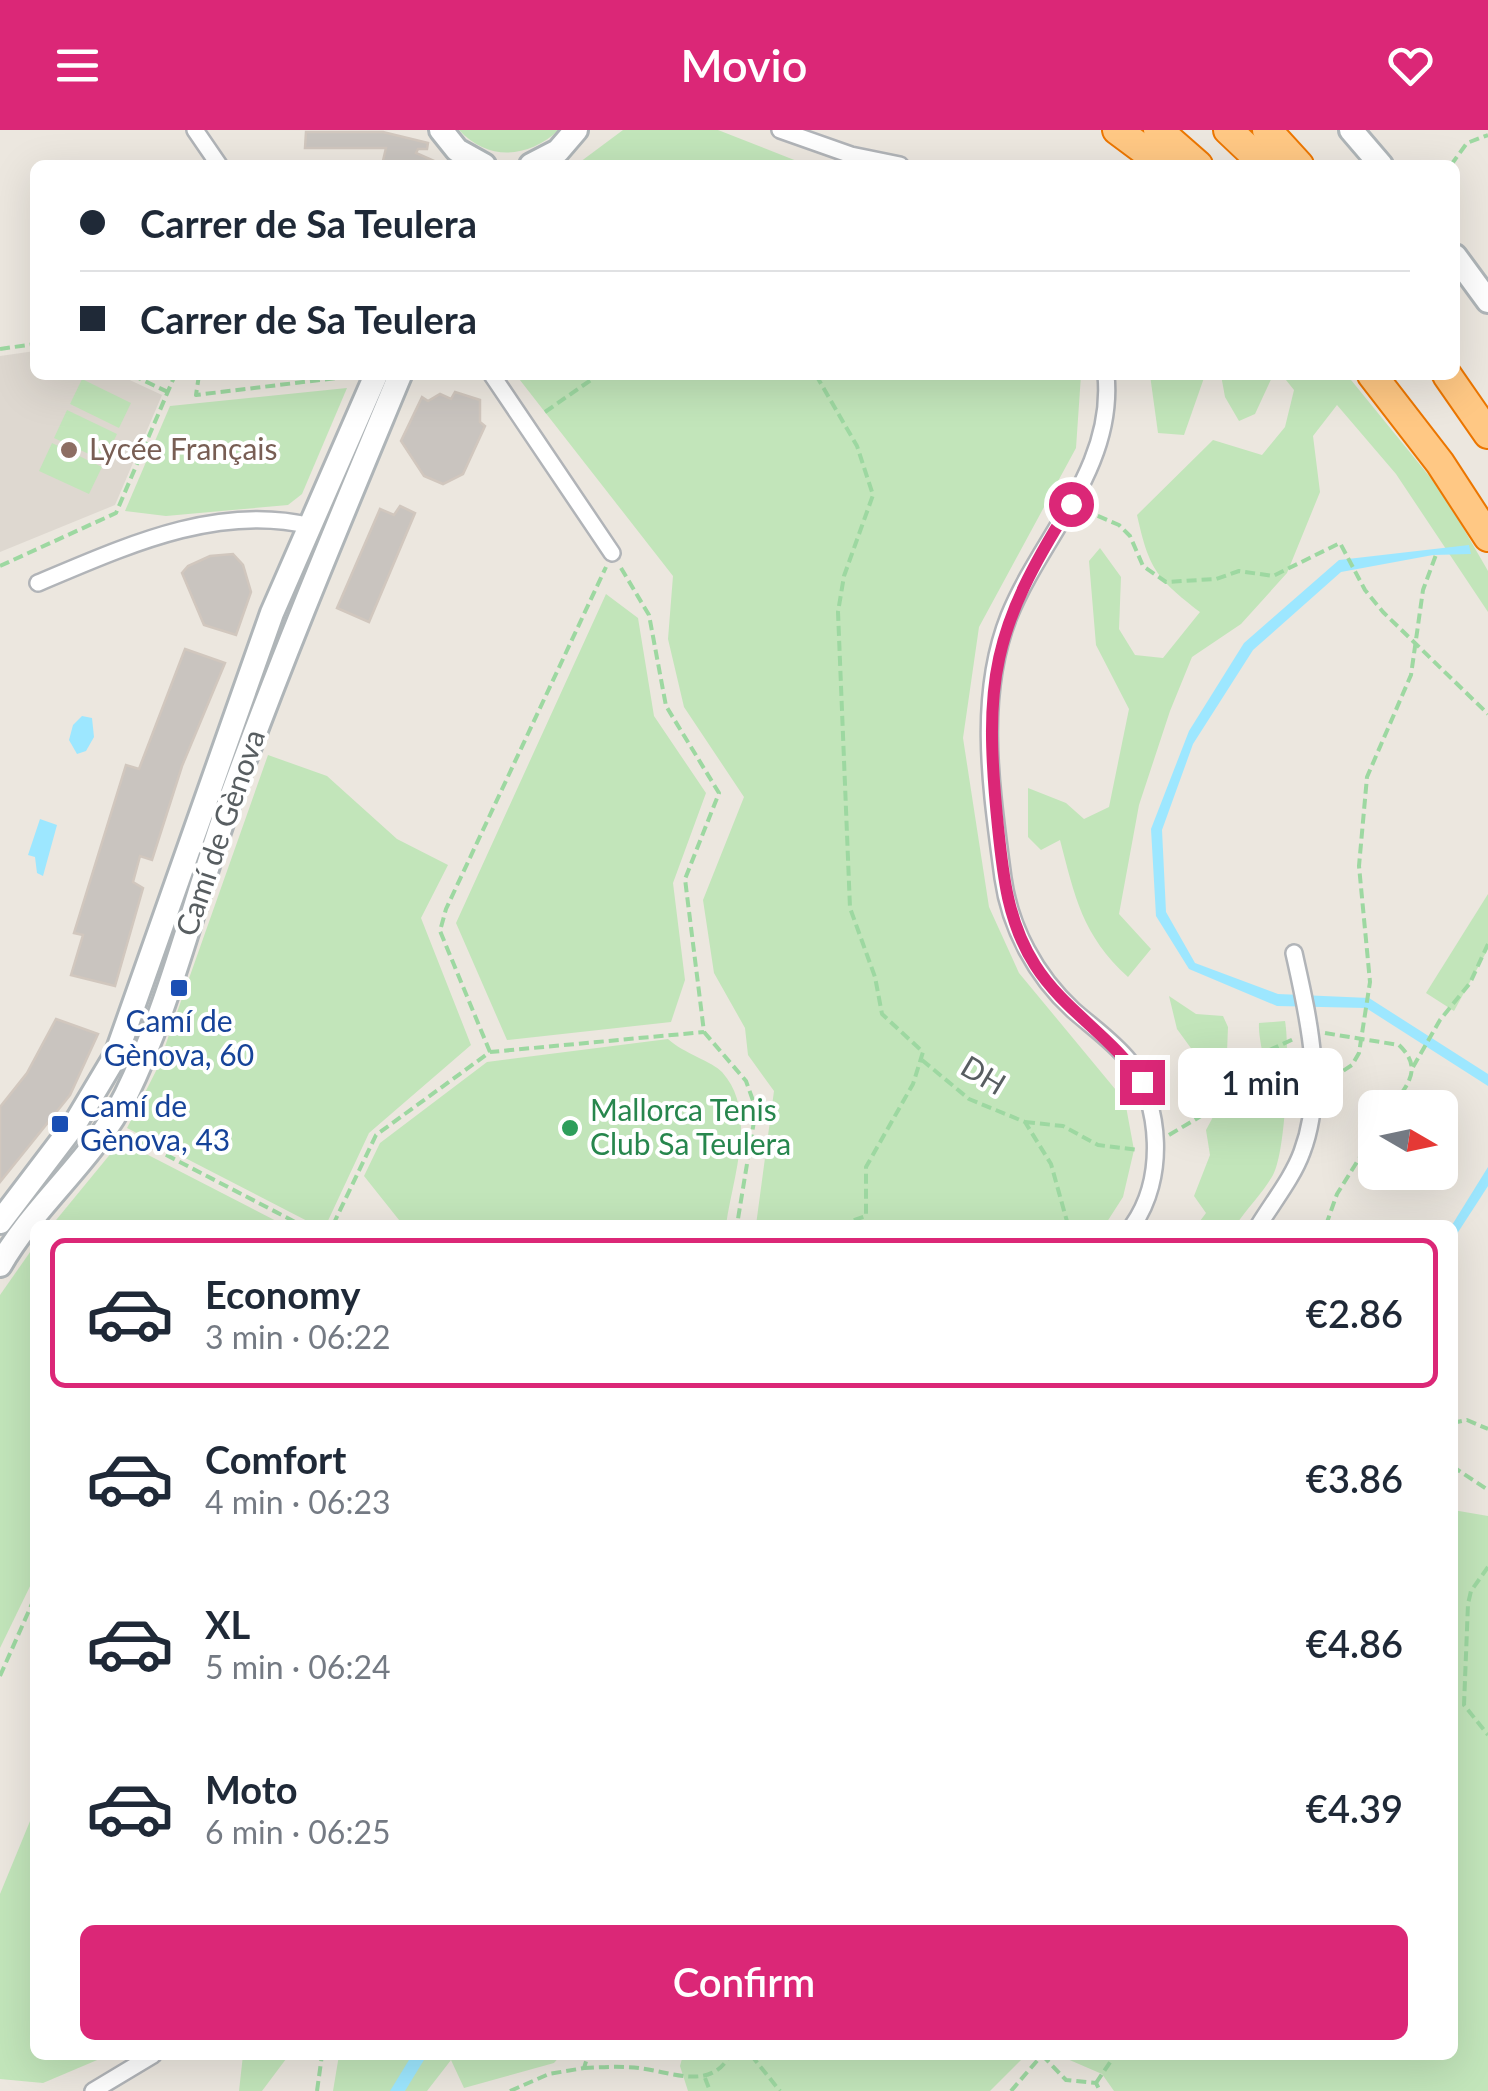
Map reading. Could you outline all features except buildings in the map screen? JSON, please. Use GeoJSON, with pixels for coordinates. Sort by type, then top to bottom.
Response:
{"type":"FeatureCollection","features":[{"type":"Feature","properties":{"kind":"highway"},"geometry":{"type":"LineString","coordinates":[[1117,130],[1157,160]]}},
{"type":"Feature","properties":{"kind":"highway"},"geometry":{"type":"LineString","coordinates":[[1158,130],[1192,160]]}},
{"type":"Feature","properties":{"kind":"highway"},"geometry":{"type":"LineString","coordinates":[[1228,130],[1259,160]]}},
{"type":"Feature","properties":{"kind":"highway"},"geometry":{"type":"LineString","coordinates":[[1267,130],[1294,160]]}},
{"type":"Feature","properties":{"kind":"highway"},"geometry":{"type":"LineString","coordinates":[[1460,367],[1488,406]]}},
{"type":"Feature","properties":{"kind":"highway"},"geometry":{"type":"LineString","coordinates":[[1376,380],[1440,463],[1488,537]]}},
{"type":"Feature","properties":{"kind":"highway"},"geometry":{"type":"LineString","coordinates":[[1398,380],[1488,507]]}},
{"type":"Feature","properties":{"kind":"highway"},"geometry":{"type":"LineString","coordinates":[[1450,380],[1488,434]]}},
{"type":"Feature","properties":{"kind":"street"},"geometry":{"type":"LineString","coordinates":[[195,130],[216,160]]}},
{"type":"Feature","properties":{"kind":"street"},"geometry":{"type":"LineString","coordinates":[[542,160],[558,152],[576,130]]}},
{"type":"Feature","properties":{"kind":"street"},"geometry":{"type":"LineString","coordinates":[[780,130],[873,160]]}},
{"type":"Feature","properties":{"kind":"street"},"geometry":{"type":"LineString","coordinates":[[1351,130],[1377,160]]}},
{"type":"Feature","properties":{"kind":"street"},"geometry":{"type":"LineString","coordinates":[[444,134],[456,160]]}},
{"type":"Feature","properties":{"kind":"street"},"geometry":{"type":"LineString","coordinates":[[444,134],[473,160]]}},
{"type":"Feature","properties":{"kind":"street"},"geometry":{"type":"LineString","coordinates":[[1460,263],[1488,301]]}},
{"type":"Feature","properties":{"kind":"street","name":"Camí de Gènova"},"geometry":{"type":"LineString","coordinates":[[0,1222],[76,1122],[116,1054],[272,613],[374,380]]}},
{"type":"Feature","properties":{"kind":"street","name":"Camí de Gènova"},"geometry":{"type":"LineString","coordinates":[[35,1220],[108,1125],[156,1026],[260,720],[398,380]]}},
{"type":"Feature","properties":{"kind":"street"},"geometry":{"type":"LineString","coordinates":[[495,380],[612,553]]}},
{"type":"Feature","properties":{"kind":"street"},"geometry":{"type":"LineString","coordinates":[[1106,380],[1105,428],[1071,504],[1009,617],[994,668],[990,744],[1004,883],[1019,934],[1041,974],[1127,1058],[1142,1082],[1156,1141],[1152,1183],[1136,1220]]}},
{"type":"Feature","properties":{"kind":"street"},"geometry":{"type":"LineString","coordinates":[[38,582],[138,541],[212,522],[278,518],[312,526]]}},
{"type":"Feature","properties":{"kind":"street"},"geometry":{"type":"LineString","coordinates":[[1262,1220],[1302,1151],[1314,1084],[1310,1034],[1294,954]]}},
{"type":"Feature","properties":{"kind":"street","name":"Camí de Gènova"},"geometry":{"type":"LineString","coordinates":[[0,1265],[30,1226]]}},
{"type":"Feature","properties":{"kind":"street"},"geometry":{"type":"LineString","coordinates":[[93,2091],[145,2060]]}},
{"type":"Feature","properties":{"kind":"path"},"geometry":{"type":"LineString","coordinates":[[1455,160],[1467,143],[1488,135]]}},
{"type":"Feature","properties":{"kind":"path"},"geometry":{"type":"LineString","coordinates":[[0,349],[30,345]]}},
{"type":"Feature","properties":{"kind":"path"},"geometry":{"type":"LineString","coordinates":[[143,380],[170,393]]}},
{"type":"Feature","properties":{"kind":"path"},"geometry":{"type":"LineString","coordinates":[[0,566],[116,514],[174,380]]}},
{"type":"Feature","properties":{"kind":"path"},"geometry":{"type":"LineString","coordinates":[[198,380],[196,396],[319,380]]}},
{"type":"Feature","properties":{"kind":"path"},"geometry":{"type":"LineString","coordinates":[[545,412],[591,380]]}},
{"type":"Feature","properties":{"kind":"path","name":"DH"},"geometry":{"type":"LineString","coordinates":[[819,380],[856,446],[874,495],[844,576],[838,612],[850,908],[875,977],[882,1014],[922,1052],[922,1060],[969,1099],[1025,1122],[1063,1126],[1098,1145],[1126,1151],[1156,1141]]}},
{"type":"Feature","properties":{"kind":"path"},"geometry":{"type":"LineString","coordinates":[[1071,504],[1120,524],[1130,536],[1143,566],[1166,582],[1216,579],[1239,571],[1273,576],[1340,543],[1365,590],[1412,644],[1488,714]]}},
{"type":"Feature","properties":{"kind":"path"},"geometry":{"type":"LineString","coordinates":[[1314,1084],[1340,1076],[1352,1065],[1361,1042],[1370,952],[1359,866],[1366,776],[1411,675],[1422,590],[1437,552]]}},
{"type":"Feature","properties":{"kind":"path"},"geometry":{"type":"LineString","coordinates":[[612,553],[648,616],[666,706],[719,793],[684,880],[704,1032],[746,1081],[756,1109],[738,1220]]}},
{"type":"Feature","properties":{"kind":"path"},"geometry":{"type":"LineString","coordinates":[[490,1052],[440,931],[446,908],[612,553]]}},
{"type":"Feature","properties":{"kind":"path"},"geometry":{"type":"LineString","coordinates":[[1405,1090],[1413,1067],[1440,1020],[1470,984],[1488,944]]}},
{"type":"Feature","properties":{"kind":"path"},"geometry":{"type":"LineString","coordinates":[[336,1220],[376,1135],[490,1052],[704,1032]]}},
{"type":"Feature","properties":{"kind":"path"},"geometry":{"type":"LineString","coordinates":[[1156,1141],[1222,1103],[1254,1057],[1310,1034],[1399,1045],[1413,1067]]}},
{"type":"Feature","properties":{"kind":"path"},"geometry":{"type":"LineString","coordinates":[[854,1220],[866,1216],[866,1166],[922,1060]]}},
{"type":"Feature","properties":{"kind":"path","name":"DH"},"geometry":{"type":"LineString","coordinates":[[1025,1122],[1051,1164],[1067,1220]]}},
{"type":"Feature","properties":{"kind":"path"},"geometry":{"type":"LineString","coordinates":[[108,1125],[291,1220]]}},
{"type":"Feature","properties":{"kind":"path"},"geometry":{"type":"LineString","coordinates":[[1328,1220],[1337,1194],[1358,1160]]}},
{"type":"Feature","properties":{"kind":"path"},"geometry":{"type":"LineString","coordinates":[[1458,1421],[1467,1420],[1488,1429]]}},
{"type":"Feature","properties":{"kind":"path"},"geometry":{"type":"LineString","coordinates":[[1458,1470],[1488,1490]]}},
{"type":"Feature","properties":{"kind":"path"},"geometry":{"type":"LineString","coordinates":[[1488,1567],[1471,1591],[1468,1604],[1464,1705],[1488,1736]]}},
{"type":"Feature","properties":{"kind":"path"},"geometry":{"type":"LineString","coordinates":[[0,1676],[30,1608]]}},
{"type":"Feature","properties":{"kind":"path"},"geometry":{"type":"LineString","coordinates":[[317,2091],[321,2060]]}},
{"type":"Feature","properties":{"kind":"path"},"geometry":{"type":"LineString","coordinates":[[584,2068],[586,2060]]}},
{"type":"Feature","properties":{"kind":"path"},"geometry":{"type":"LineString","coordinates":[[510,2091],[549,2074],[584,2068],[639,2068],[685,2080],[704,2078],[724,2069],[728,2060]]}},
{"type":"Feature","properties":{"kind":"path"},"geometry":{"type":"LineString","coordinates":[[755,2060],[780,2091]]}},
{"type":"Feature","properties":{"kind":"path"},"geometry":{"type":"LineString","coordinates":[[1011,2091],[1038,2060]]}},
{"type":"Feature","properties":{"kind":"path"},"geometry":{"type":"LineString","coordinates":[[1047,2060],[1066,2080],[1096,2083]]}},
{"type":"Feature","properties":{"kind":"path"},"geometry":{"type":"LineString","coordinates":[[1096,2083],[1111,2060]]}},
{"type":"Feature","properties":{"kind":"path"},"geometry":{"type":"LineString","coordinates":[[704,2078],[710,2091]]}},
{"type":"Feature","properties":{"kind":"path"},"geometry":{"type":"LineString","coordinates":[[1096,2083],[1100,2091]]}},
{"type":"Feature","properties":{"kind":"shaded area","name":"Lycée Français"},"geometry":{"type":"Polygon","coordinates":[[[30,352],[30,380],[130,380],[162,395],[115,505],[0,552],[0,356],[30,352]]]}},
{"type":"Feature","properties":{"kind":"green space"},"geometry":{"type":"Polygon","coordinates":[[[459,130],[559,130],[535,146],[509,152],[483,147],[459,130]]]}},
{"type":"Feature","properties":{"kind":"green space"},"geometry":{"type":"Polygon","coordinates":[[[623,130],[718,130],[794,160],[583,160],[623,130]]]}},
{"type":"Feature","properties":{"kind":"green space"},"geometry":{"type":"Polygon","coordinates":[[[82,380],[131,403],[119,428],[70,404],[82,380]]]}},
{"type":"Feature","properties":{"kind":"green space"},"geometry":{"type":"Polygon","coordinates":[[[520,380],[1081,380],[1076,448],[979,627],[963,738],[989,907],[1019,973],[1125,1101],[1134,1150],[1123,1197],[1108,1220],[757,1220],[774,1091],[748,1055],[745,1028],[714,973],[703,900],[744,797],[684,707],[668,639],[673,576],[520,380]]]}},
{"type":"Feature","properties":{"kind":"green space"},"geometry":{"type":"Polygon","coordinates":[[[1151,380],[1203,380],[1184,435],[1158,433],[1151,380]]]}},
{"type":"Feature","properties":{"kind":"green space"},"geometry":{"type":"Polygon","coordinates":[[[1222,380],[1271,380],[1255,414],[1239,421],[1225,397],[1222,380]]]}},
{"type":"Feature","properties":{"kind":"green space"},"geometry":{"type":"Polygon","coordinates":[[[1286,380],[1351,380],[1443,493],[1488,571],[1488,612],[1396,474],[1337,405],[1313,436],[1320,492],[1287,573],[1241,624],[1192,657],[1170,711],[1139,805],[1119,914],[1151,949],[1128,977],[1100,946],[1082,914],[1060,840],[1041,850],[1028,837],[1028,788],[1066,803],[1084,819],[1109,807],[1129,709],[1096,645],[1089,561],[1100,548],[1121,577],[1119,629],[1135,655],[1163,658],[1200,612],[1156,571],[1137,515],[1213,440],[1262,455],[1285,427],[1294,390],[1286,380]]]}},
{"type":"Feature","properties":{"kind":"green space"},"geometry":{"type":"Polygon","coordinates":[[[347,388],[302,494],[288,505],[166,516],[125,511],[170,406],[347,388]]]}},
{"type":"Feature","properties":{"kind":"green space"},"geometry":{"type":"Polygon","coordinates":[[[67,410],[117,434],[104,461],[54,438],[67,410]]]}},
{"type":"Feature","properties":{"kind":"green space"},"geometry":{"type":"Polygon","coordinates":[[[52,443],[102,467],[89,494],[39,471],[52,443]]]}},
{"type":"Feature","properties":{"kind":"green space"},"geometry":{"type":"Polygon","coordinates":[[[606,594],[638,618],[654,716],[706,793],[673,883],[685,980],[671,1022],[507,1040],[456,923],[606,594]]]}},
{"type":"Feature","properties":{"kind":"green space"},"geometry":{"type":"Polygon","coordinates":[[[268,755],[327,776],[397,839],[448,865],[421,918],[471,1045],[369,1133],[328,1220],[305,1220],[127,1128],[157,1069],[268,755]]]}},
{"type":"Feature","properties":{"kind":"green space"},"geometry":{"type":"Polygon","coordinates":[[[1488,894],[1488,949],[1454,1011],[1426,993],[1488,894]]]}},
{"type":"Feature","properties":{"kind":"green space"},"geometry":{"type":"Polygon","coordinates":[[[1169,996],[1196,1014],[1223,1016],[1228,1027],[1227,1052],[1262,1073],[1259,1023],[1285,1021],[1286,1099],[1277,1163],[1269,1182],[1240,1220],[1201,1220],[1206,1213],[1194,1196],[1210,1155],[1206,1130],[1213,1117],[1193,1051],[1177,1029],[1169,996]]]}},
{"type":"Feature","properties":{"kind":"green space","name":"Mallorca Tenis Club Sa Teulera"},"geometry":{"type":"Polygon","coordinates":[[[668,1039],[712,1065],[733,1088],[741,1125],[727,1220],[399,1220],[364,1176],[380,1143],[487,1062],[668,1039]]]}},
{"type":"Feature","properties":{"kind":"green space"},"geometry":{"type":"Polygon","coordinates":[[[121,1141],[274,1220],[56,1220],[121,1141]]]}},
{"type":"Feature","properties":{"kind":"green space"},"geometry":{"type":"Polygon","coordinates":[[[30,1252],[30,1586],[0,1648],[0,1295],[30,1252]]]}},
{"type":"Feature","properties":{"kind":"green space"},"geometry":{"type":"Polygon","coordinates":[[[1458,1511],[1488,1516],[1488,2091],[1114,2091],[1102,2074],[1070,2060],[1458,2060],[1458,1511]]]}},
{"type":"Feature","properties":{"kind":"green space"},"geometry":{"type":"Polygon","coordinates":[[[30,1821],[30,2060],[97,2060],[43,2083],[0,2079],[0,1894],[30,1821]]]}},
{"type":"Feature","properties":{"kind":"green space"},"geometry":{"type":"Polygon","coordinates":[[[242,2060],[285,2060],[262,2091],[239,2091],[242,2060]]]}},
{"type":"Feature","properties":{"kind":"green space"},"geometry":{"type":"Polygon","coordinates":[[[338,2060],[451,2060],[427,2091],[333,2091],[338,2060]]]}},
{"type":"Feature","properties":{"kind":"green space"},"geometry":{"type":"Polygon","coordinates":[[[451,2060],[557,2060],[554,2063],[464,2088],[451,2060]]]}},
{"type":"Feature","properties":{"kind":"green space"},"geometry":{"type":"Polygon","coordinates":[[[682,2060],[1021,2060],[990,2091],[688,2091],[682,2060]]]}},
{"type":"Feature","properties":{"kind":"water"},"geometry":{"type":"Polygon","coordinates":[[[1469,545],[1471,554],[1433,555],[1341,572],[1253,650],[1193,744],[1162,830],[1166,912],[1195,963],[1278,994],[1369,998],[1488,1074],[1488,1086],[1366,1008],[1277,1006],[1189,969],[1156,916],[1151,829],[1189,731],[1244,643],[1339,560],[1469,545]]]}},
{"type":"Feature","properties":{"kind":"water"},"geometry":{"type":"Polygon","coordinates":[[[82,716],[92,718],[94,737],[86,751],[77,754],[69,740],[73,725],[82,716]]]}},
{"type":"Feature","properties":{"kind":"water"},"geometry":{"type":"Polygon","coordinates":[[[40,819],[57,825],[43,876],[37,873],[35,857],[28,855],[40,819]]]}},
{"type":"Feature","properties":{"kind":"water"},"geometry":{"type":"Polygon","coordinates":[[[1488,1167],[1488,1186],[1458,1232],[1455,1220],[1488,1167]]]}},
{"type":"Feature","properties":{"kind":"water"},"geometry":{"type":"Polygon","coordinates":[[[409,2060],[424,2060],[405,2091],[390,2091],[409,2060]]]}},
{"type":"Feature","properties":{"kind":"place","name":"Lycée Français"},"geometry":{"type":"Point","coordinates":[69,450]}},
{"type":"Feature","properties":{"kind":"place","name":"Camí de Gènova, 60"},"geometry":{"type":"Point","coordinates":[179,988]}},
{"type":"Feature","properties":{"kind":"place","name":"Camí de Gènova, 43"},"geometry":{"type":"Point","coordinates":[60,1124]}},
{"type":"Feature","properties":{"kind":"place","name":"Mallorca Tenis Club Sa Teulera"},"geometry":{"type":"Point","coordinates":[570,1128]}},
{"type":"Feature","properties":{"kind":"route"},"geometry":{"type":"LineString","coordinates":[[1071,504],[1009,617],[994,668],[990,744],[1004,883],[1019,934],[1041,974],[1068,1005],[1127,1058],[1142,1082]]}}]}
